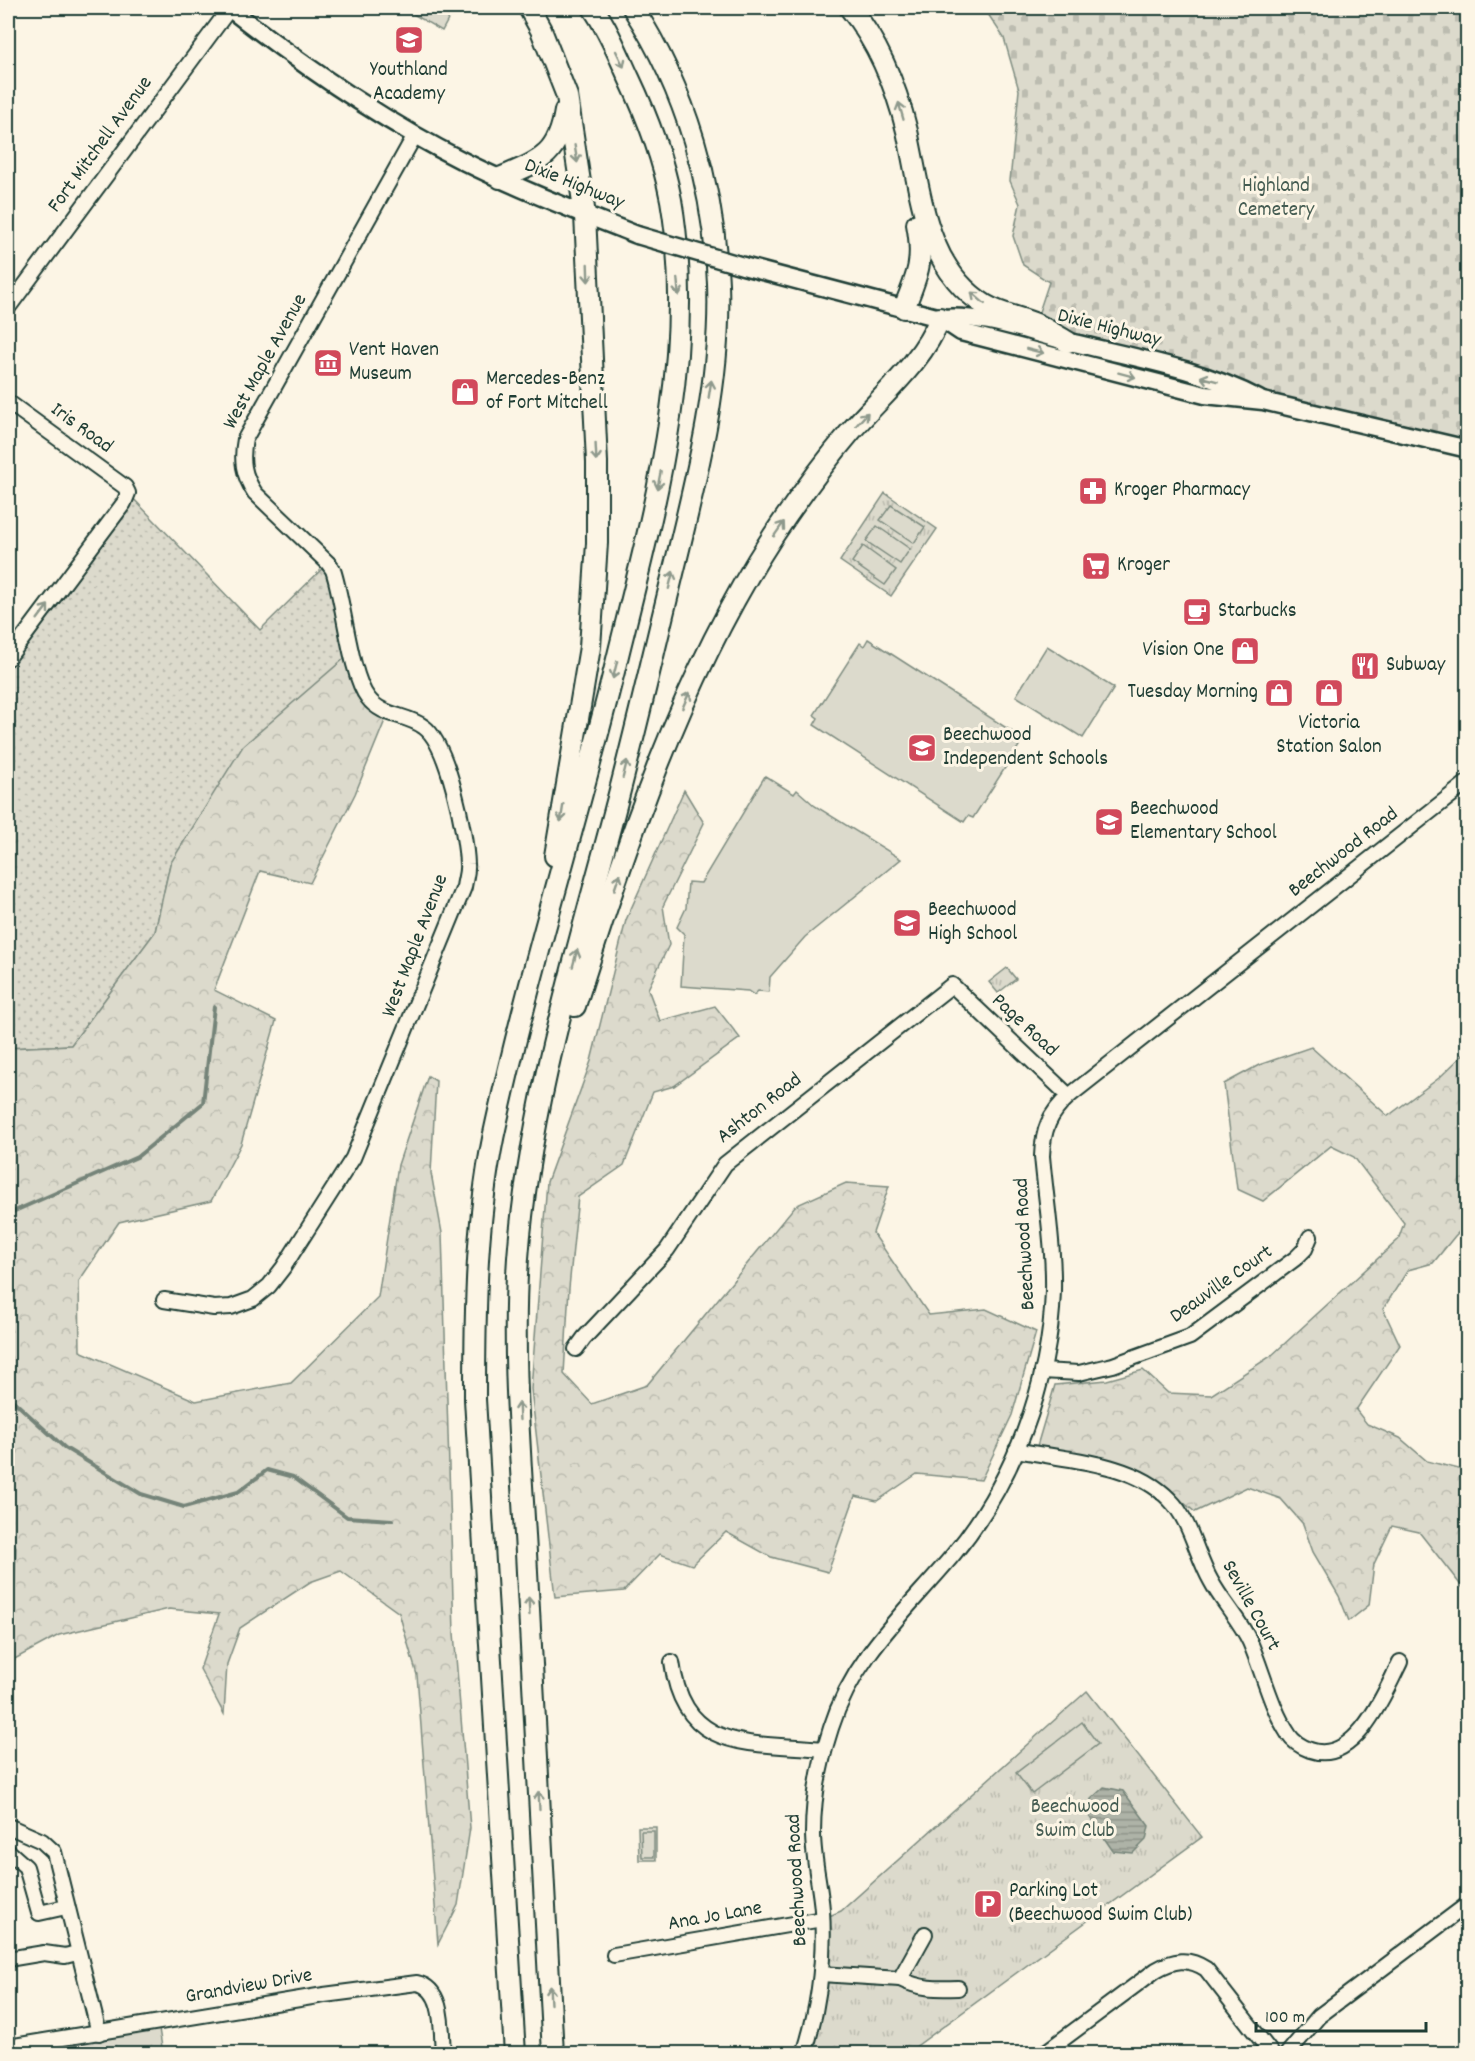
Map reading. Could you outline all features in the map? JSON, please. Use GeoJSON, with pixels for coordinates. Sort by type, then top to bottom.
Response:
{"type":"FeatureCollection","features":[{"type":"Feature","properties":{"kind":"highway"},"geometry":{"type":"LineString","coordinates":[[529,8],[567,96],[585,215],[597,462],[597,543],[590,647],[542,939]]}},
{"type":"Feature","properties":{"kind":"highway"},"geometry":{"type":"LineString","coordinates":[[515,2054],[475,1399],[475,1305],[481,1221],[496,1124],[542,939],[591,768],[650,526],[675,384],[680,301],[671,199],[641,103],[593,8]]}},
{"type":"Feature","properties":{"kind":"highway"},"geometry":{"type":"LineString","coordinates":[[553,2054],[516,1348],[518,1262],[529,1158],[544,1079],[612,823],[681,542],[716,356],[718,287],[712,209],[690,126],[678,93],[650,35],[633,8]]}},
{"type":"Feature","properties":{"kind":"highway"},"geometry":{"type":"LineString","coordinates":[[850,8],[869,31],[899,104],[913,168],[937,252],[954,277],[984,305],[1035,324],[1068,342]]}},
{"type":"Feature","properties":{"kind":"highway"},"geometry":{"type":"LineString","coordinates":[[500,178],[532,164],[551,150],[561,134],[567,96]]}},
{"type":"Feature","properties":{"kind":"highway"},"geometry":{"type":"LineString","coordinates":[[904,308],[917,280],[922,250],[917,221],[913,168]]}},
{"type":"Feature","properties":{"kind":"highway"},"geometry":{"type":"LineString","coordinates":[[529,1158],[582,985],[651,787],[715,636],[773,537],[852,430],[932,339],[940,318]]}},
{"type":"Feature","properties":{"kind":"main road","name":"Dixie Highway"},"geometry":{"type":"LineString","coordinates":[[230,8],[314,72],[416,135],[500,178],[637,235],[743,266],[940,318],[962,332],[1205,395],[1263,400],[1467,448]]}},
{"type":"Feature","properties":{"kind":"main road","name":"Dixie Highway"},"geometry":{"type":"LineString","coordinates":[[940,318],[965,315],[1233,385],[1263,400]]}},
{"type":"Feature","properties":{"kind":"street","name":"Fort Mitchell Avenue"},"geometry":{"type":"LineString","coordinates":[[8,308],[230,8]]}},
{"type":"Feature","properties":{"kind":"street","name":"West Maple Avenue"},"geometry":{"type":"LineString","coordinates":[[164,1299],[205,1307],[231,1308],[253,1299],[269,1286],[283,1268],[353,1158],[464,887],[468,866],[465,841],[440,745],[425,728],[388,713],[368,698],[358,673],[333,570],[255,493],[248,482],[242,462],[245,439],[416,135]]}},
{"type":"Feature","properties":{"kind":"street","name":"Iris Road"},"geometry":{"type":"LineString","coordinates":[[8,402],[125,487],[128,493],[124,502],[8,658]]}},
{"type":"Feature","properties":{"kind":"street","name":"Beechwood Road"},"geometry":{"type":"LineString","coordinates":[[804,2054],[818,2006],[821,1974],[822,1919],[813,1833],[816,1787],[824,1749],[853,1677],[872,1647],[954,1554],[993,1496],[1016,1450],[1042,1371],[1053,1291],[1042,1136],[1055,1109],[1467,782]]}},
{"type":"Feature","properties":{"kind":"street","name":"Page Road"},"geometry":{"type":"LineString","coordinates":[[952,985],[1069,1096]]}},
{"type":"Feature","properties":{"kind":"street","name":"Ashton Road"},"geometry":{"type":"LineString","coordinates":[[576,1349],[667,1250],[725,1164],[952,985]]}},
{"type":"Feature","properties":{"kind":"street","name":"Deauville Court"},"geometry":{"type":"LineString","coordinates":[[1042,1371],[1079,1373],[1113,1365],[1190,1337],[1296,1258],[1305,1249],[1310,1237]]}},
{"type":"Feature","properties":{"kind":"street","name":"Seville Court"},"geometry":{"type":"LineString","coordinates":[[1016,1450],[1121,1471],[1144,1481],[1169,1499],[1178,1509],[1212,1583],[1249,1640],[1288,1735],[1302,1747],[1326,1752],[1344,1747],[1378,1710],[1400,1662]]}},
{"type":"Feature","properties":{"kind":"street"},"geometry":{"type":"LineString","coordinates":[[672,1662],[680,1700],[694,1720],[711,1733],[735,1740],[824,1749]]}},
{"type":"Feature","properties":{"kind":"street"},"geometry":{"type":"LineString","coordinates":[[8,1826],[42,1841],[54,1852],[77,1953],[99,2032]]}},
{"type":"Feature","properties":{"kind":"street"},"geometry":{"type":"LineString","coordinates":[[8,1851],[26,1867],[39,1913],[66,1907]]}},
{"type":"Feature","properties":{"kind":"street"},"geometry":{"type":"LineString","coordinates":[[1287,2054],[1319,2016],[1467,1904]]}},
{"type":"Feature","properties":{"kind":"street","name":"Ana Jo Lane"},"geometry":{"type":"LineString","coordinates":[[614,1955],[822,1919]]}},
{"type":"Feature","properties":{"kind":"street"},"geometry":{"type":"LineString","coordinates":[[900,1979],[925,1934]]}},
{"type":"Feature","properties":{"kind":"street"},"geometry":{"type":"LineString","coordinates":[[8,1959],[44,1953],[64,1956],[77,1953]]}},
{"type":"Feature","properties":{"kind":"street"},"geometry":{"type":"LineString","coordinates":[[1043,2054],[1170,1962],[1190,1962],[1206,1970],[1272,2054]]}},
{"type":"Feature","properties":{"kind":"street"},"geometry":{"type":"LineString","coordinates":[[821,1974],[900,1979],[914,1986],[935,1990],[958,1988]]}},
{"type":"Feature","properties":{"kind":"street","name":"Grandview Drive"},"geometry":{"type":"LineString","coordinates":[[8,2047],[324,1995],[417,1983],[426,1985],[436,1996],[443,2054]]}},
{"type":"Feature","properties":{"kind":"green space"},"geometry":{"type":"Polygon","coordinates":[[[410,8],[436,8],[450,16],[442,31],[408,11],[410,8]]]}},
{"type":"Feature","properties":{"kind":"green space","name":"Highland Cemetery"},"geometry":{"type":"Polygon","coordinates":[[[984,8],[1467,8],[1467,449],[1263,401],[1035,324],[1049,282],[1023,265],[1013,236],[1020,204],[1010,181],[1019,90],[1004,38],[984,8]]]}},
{"type":"Feature","properties":{"kind":"green space"},"geometry":{"type":"Polygon","coordinates":[[[128,493],[260,630],[328,563],[353,651],[170,864],[155,932],[71,1045],[8,1048],[8,658],[128,493]]]}},
{"type":"Feature","properties":{"kind":"green space"},"geometry":{"type":"Polygon","coordinates":[[[885,493],[937,529],[891,596],[840,561],[885,493]]]}},
{"type":"Feature","properties":{"kind":"green space"},"geometry":{"type":"Polygon","coordinates":[[[891,505],[925,527],[914,543],[880,520],[891,505]]]}},
{"type":"Feature","properties":{"kind":"green space"},"geometry":{"type":"Polygon","coordinates":[[[877,526],[910,549],[900,564],[866,541],[877,526]]]}},
{"type":"Feature","properties":{"kind":"green space"},"geometry":{"type":"Polygon","coordinates":[[[863,546],[896,570],[885,585],[852,562],[863,546]]]}},
{"type":"Feature","properties":{"kind":"green space"},"geometry":{"type":"Polygon","coordinates":[[[868,639],[1019,736],[1015,743],[1019,746],[973,818],[968,816],[964,822],[814,725],[818,718],[814,715],[860,643],[864,646],[868,639]]]}},
{"type":"Feature","properties":{"kind":"green space"},"geometry":{"type":"Polygon","coordinates":[[[1047,646],[1114,688],[1083,738],[1016,696],[1047,646]]]}},
{"type":"Feature","properties":{"kind":"green space"},"geometry":{"type":"Polygon","coordinates":[[[353,651],[358,673],[388,713],[355,794],[310,883],[260,871],[214,990],[276,1021],[241,1144],[211,1201],[119,1222],[79,1281],[80,1351],[196,1401],[291,1383],[378,1297],[398,1165],[428,1076],[436,1081],[431,1173],[442,1233],[454,1633],[470,1828],[458,1905],[438,1944],[417,1675],[399,1613],[341,1571],[310,1582],[240,1628],[227,1664],[224,1714],[200,1669],[219,1614],[169,1609],[59,1635],[11,1661],[16,1547],[8,1534],[8,1048],[71,1045],[155,932],[170,864],[243,746],[353,651]]]}},
{"type":"Feature","properties":{"kind":"green space"},"geometry":{"type":"Polygon","coordinates":[[[765,776],[794,794],[797,790],[815,806],[901,859],[805,937],[770,977],[769,992],[758,991],[754,995],[748,991],[681,986],[684,934],[677,927],[686,908],[688,882],[701,883],[765,776]]]}},
{"type":"Feature","properties":{"kind":"green space"},"geometry":{"type":"Polygon","coordinates":[[[684,790],[704,823],[663,906],[669,945],[648,989],[660,1021],[715,1006],[740,1038],[674,1086],[653,1092],[624,1165],[578,1197],[564,1374],[592,1404],[647,1385],[795,1206],[846,1183],[889,1186],[873,1233],[929,1315],[986,1309],[1036,1332],[1012,1415],[981,1480],[917,1474],[877,1501],[855,1496],[828,1572],[771,1557],[726,1532],[692,1565],[660,1554],[624,1591],[555,1597],[531,1389],[547,1182],[591,1061],[626,920],[684,790]]]}},
{"type":"Feature","properties":{"kind":"green space"},"geometry":{"type":"Polygon","coordinates":[[[1007,968],[1016,979],[998,993],[989,982],[1007,968]]]}},
{"type":"Feature","properties":{"kind":"green space"},"geometry":{"type":"Polygon","coordinates":[[[1311,1047],[1388,1116],[1439,1078],[1467,1051],[1467,1224],[1433,1263],[1408,1270],[1383,1309],[1400,1345],[1356,1410],[1367,1424],[1400,1438],[1427,1461],[1467,1471],[1467,1593],[1419,1532],[1392,1526],[1374,1564],[1369,1605],[1349,1621],[1339,1596],[1313,1552],[1303,1524],[1281,1499],[1247,1487],[1195,1512],[1159,1482],[1131,1467],[1037,1446],[1055,1385],[1107,1380],[1143,1370],[1168,1393],[1211,1395],[1271,1356],[1398,1240],[1404,1223],[1354,1157],[1331,1146],[1263,1201],[1237,1189],[1224,1084],[1259,1065],[1311,1047]]]}},
{"type":"Feature","properties":{"kind":"green space","name":"Beechwood Swim Club"},"geometry":{"type":"Polygon","coordinates":[[[1087,1691],[1202,1837],[907,2053],[804,2054],[822,1919],[841,1911],[1087,1691]]]}},
{"type":"Feature","properties":{"kind":"green space"},"geometry":{"type":"Polygon","coordinates":[[[1082,1722],[1098,1744],[1032,1794],[1016,1773],[1082,1722]]]}},
{"type":"Feature","properties":{"kind":"green space"},"geometry":{"type":"Polygon","coordinates":[[[638,1827],[656,1827],[656,1860],[639,1860],[638,1827]]]}},
{"type":"Feature","properties":{"kind":"green space"},"geometry":{"type":"Polygon","coordinates":[[[641,1831],[654,1831],[654,1857],[642,1857],[641,1831]]]}},
{"type":"Feature","properties":{"kind":"green space"},"geometry":{"type":"Polygon","coordinates":[[[158,2023],[163,2053],[8,2054],[158,2023]]]}},
{"type":"Feature","properties":{"kind":"shaded area"},"geometry":{"type":"Polygon","coordinates":[[[1104,1787],[1123,1791],[1149,1826],[1146,1840],[1133,1853],[1113,1851],[1089,1816],[1091,1799],[1104,1787]]]}},
{"type":"Feature","properties":{"kind":"waterway"},"geometry":{"type":"LineString","coordinates":[[8,1214],[137,1157],[203,1103],[214,1007]]}},
{"type":"Feature","properties":{"kind":"waterway"},"geometry":{"type":"LineString","coordinates":[[8,1396],[65,1448],[141,1494],[184,1507],[238,1492],[267,1470],[293,1477],[347,1517],[392,1520]]}},
{"type":"Feature","properties":{"kind":"place","name":"Youthland Academy"},"geometry":{"type":"Point","coordinates":[409,40]}},
{"type":"Feature","properties":{"kind":"place","name":"Vent Haven Museum"},"geometry":{"type":"Point","coordinates":[328,363]}},
{"type":"Feature","properties":{"kind":"place","name":"Mercedes-Benz of Fort Mitchell"},"geometry":{"type":"Point","coordinates":[465,392]}},
{"type":"Feature","properties":{"kind":"place","name":"Kroger Pharmacy"},"geometry":{"type":"Point","coordinates":[1093,491]}},
{"type":"Feature","properties":{"kind":"place","name":"Kroger"},"geometry":{"type":"Point","coordinates":[1096,566]}},
{"type":"Feature","properties":{"kind":"place","name":"Starbucks"},"geometry":{"type":"Point","coordinates":[1197,612]}},
{"type":"Feature","properties":{"kind":"place","name":"Vision One"},"geometry":{"type":"Point","coordinates":[1245,651]}},
{"type":"Feature","properties":{"kind":"place","name":"Subway"},"geometry":{"type":"Point","coordinates":[1365,666]}},
{"type":"Feature","properties":{"kind":"place","name":"Tuesday Morning"},"geometry":{"type":"Point","coordinates":[1279,693]}},
{"type":"Feature","properties":{"kind":"place","name":"Victoria Station Salon"},"geometry":{"type":"Point","coordinates":[1329,693]}},
{"type":"Feature","properties":{"kind":"place","name":"Beechwood Independent Schools"},"geometry":{"type":"Point","coordinates":[922,748]}},
{"type":"Feature","properties":{"kind":"place","name":"Beechwood Elementary School"},"geometry":{"type":"Point","coordinates":[1109,822]}},
{"type":"Feature","properties":{"kind":"place","name":"Beechwood High School"},"geometry":{"type":"Point","coordinates":[907,923]}},
{"type":"Feature","properties":{"kind":"place","name":"Parking Lot (Beechwood Swim Club)"},"geometry":{"type":"Point","coordinates":[988,1904]}}]}
